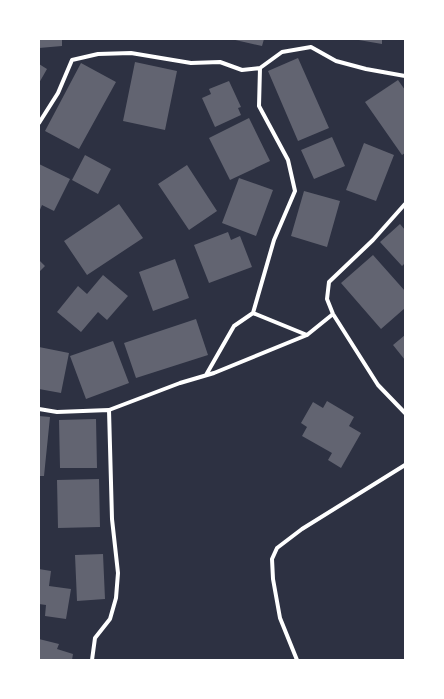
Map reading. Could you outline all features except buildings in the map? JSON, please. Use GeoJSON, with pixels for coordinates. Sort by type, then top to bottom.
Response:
{"type":"FeatureCollection","features":[{"type":"Feature","properties":{"kind":"street"},"geometry":{"type":"LineString","coordinates":[[39,123],[58,93],[72,60],[91,55],[131,53],[191,63],[220,62],[242,70],[260,68],[282,52],[312,47],[336,61],[366,69],[405,76]]}},
{"type":"Feature","properties":{"kind":"street"},"geometry":{"type":"LineString","coordinates":[[206,375],[234,326],[253,313],[274,240],[295,192],[288,160],[259,106],[260,68]]}},
{"type":"Feature","properties":{"kind":"street"},"geometry":{"type":"LineString","coordinates":[[405,204],[373,240],[329,282],[327,299],[333,314],[378,384],[405,413]]}},
{"type":"Feature","properties":{"kind":"street"},"geometry":{"type":"LineString","coordinates":[[253,313],[307,335]]}},
{"type":"Feature","properties":{"kind":"street"},"geometry":{"type":"LineString","coordinates":[[39,409],[57,412],[109,410],[206,375],[307,335],[333,314]]}},
{"type":"Feature","properties":{"kind":"street"},"geometry":{"type":"LineString","coordinates":[[92,660],[95,638],[110,619],[116,598],[118,573],[112,519],[109,410]]}},
{"type":"Feature","properties":{"kind":"street"},"geometry":{"type":"LineString","coordinates":[[297,660],[280,618],[273,579],[272,559],[277,548],[302,529],[405,465]]}}]}
